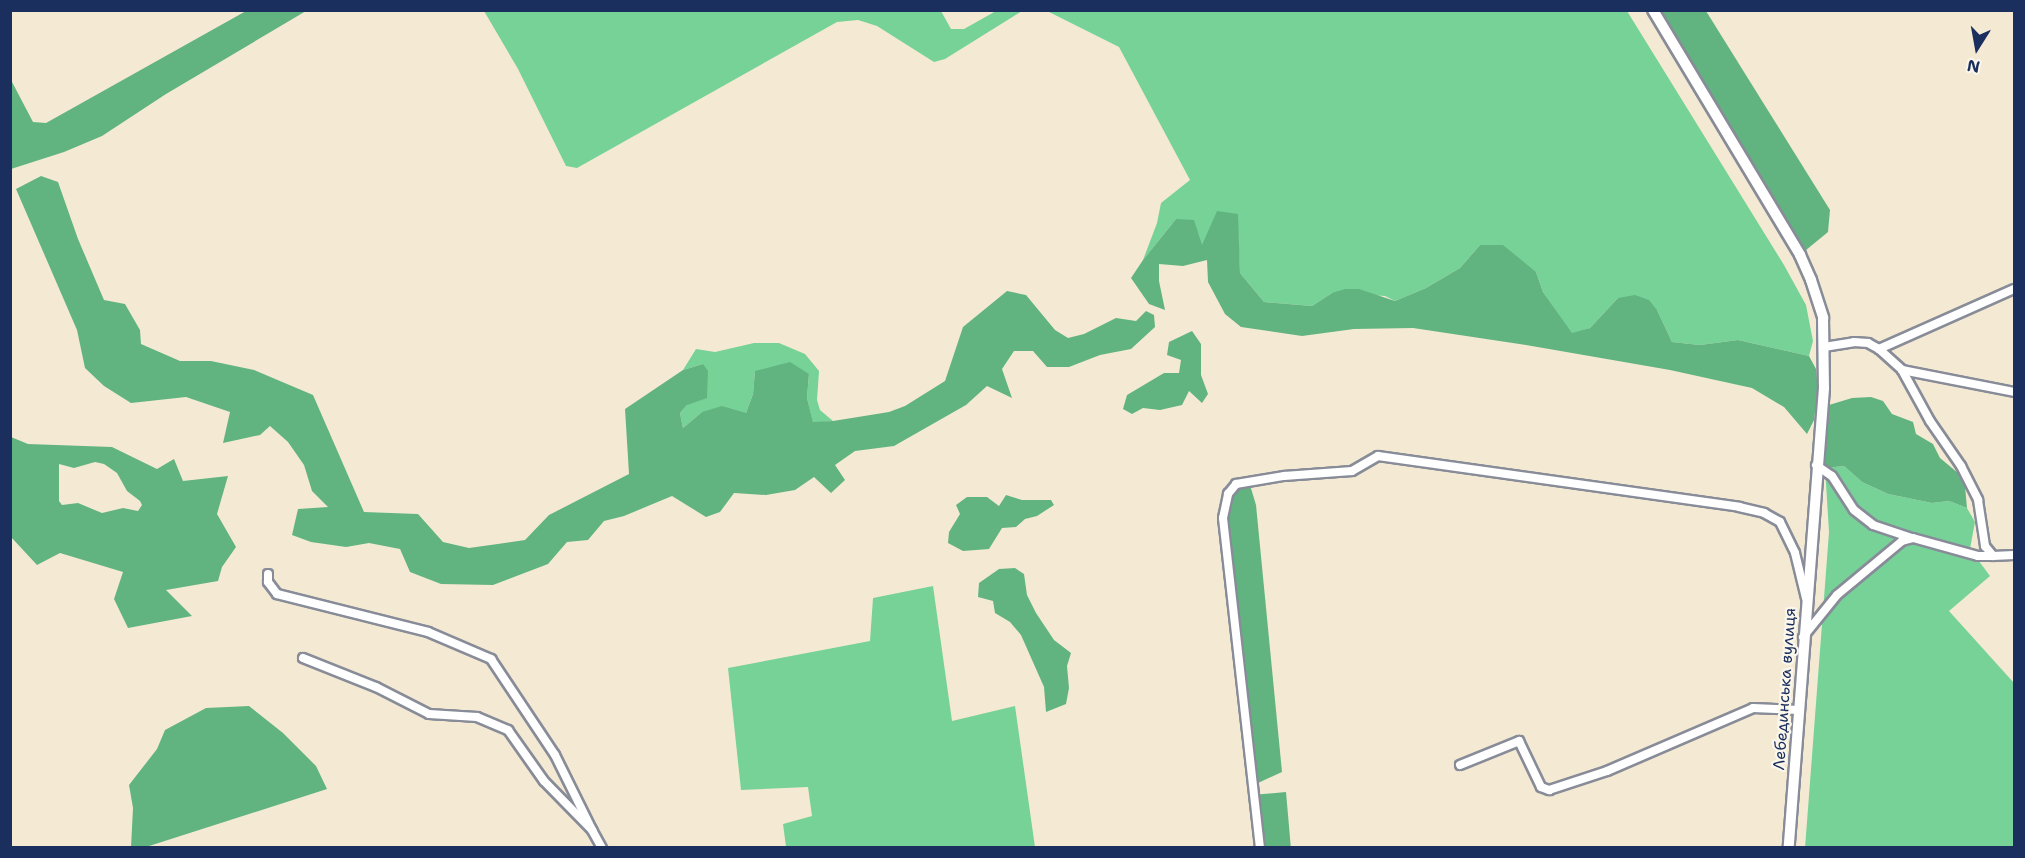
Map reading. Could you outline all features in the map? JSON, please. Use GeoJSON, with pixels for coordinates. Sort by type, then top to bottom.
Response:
{"type":"FeatureCollection","features":[{"type":"Feature","properties":{"kind":"street","name":"Лебединська вулиця"},"geometry":{"type":"LineString","coordinates":[[1653,10],[1748,166],[1807,270],[1822,312],[1824,388],[1816,465],[1789,848]]}},
{"type":"Feature","properties":{"kind":"street"},"geometry":{"type":"LineString","coordinates":[[1879,349],[2014,290]]}},
{"type":"Feature","properties":{"kind":"street"},"geometry":{"type":"LineString","coordinates":[[1824,347],[1854,342],[1868,343],[1879,349],[1902,370],[1929,421],[1961,466],[1978,500],[1984,546],[1993,556]]}},
{"type":"Feature","properties":{"kind":"street"},"geometry":{"type":"LineString","coordinates":[[1902,370],[2014,392]]}},
{"type":"Feature","properties":{"kind":"street"},"geometry":{"type":"LineString","coordinates":[[1260,848],[1223,518],[1228,494],[1236,484],[1284,476],[1352,471],[1378,456],[1739,507],[1764,513],[1780,522],[1795,553],[1807,598]]}},
{"type":"Feature","properties":{"kind":"street"},"geometry":{"type":"LineString","coordinates":[[1816,465],[1832,476],[1854,510],[1873,525],[1978,556],[2014,555]]}},
{"type":"Feature","properties":{"kind":"street"},"geometry":{"type":"LineString","coordinates":[[1803,637],[1837,595],[1902,540],[1913,538]]}},
{"type":"Feature","properties":{"kind":"street"},"geometry":{"type":"LineString","coordinates":[[268,573],[268,582],[277,594],[428,632],[491,659],[555,755],[602,848]]}},
{"type":"Feature","properties":{"kind":"street"},"geometry":{"type":"LineString","coordinates":[[303,657],[376,687],[429,714],[477,717],[508,730],[544,781],[592,830]]}},
{"type":"Feature","properties":{"kind":"street"},"geometry":{"type":"LineString","coordinates":[[1460,765],[1519,741],[1541,787],[1549,790],[1606,771],[1753,708],[1799,710]]}},
{"type":"Feature","properties":{"kind":"green space"},"geometry":{"type":"Polygon","coordinates":[[[246,11],[306,11],[166,94],[102,136],[64,152],[11,169],[11,80],[33,122],[46,123],[246,11]]]}},
{"type":"Feature","properties":{"kind":"green space"},"geometry":{"type":"Polygon","coordinates":[[[484,11],[941,11],[951,29],[964,29],[996,11],[1022,11],[945,59],[934,62],[877,26],[858,20],[837,22],[577,168],[566,166],[518,69],[484,11]]]}},
{"type":"Feature","properties":{"kind":"green space"},"geometry":{"type":"Polygon","coordinates":[[[1047,11],[1627,11],[1784,265],[1806,305],[1813,341],[1809,356],[1738,340],[1700,345],[1672,342],[1657,310],[1618,298],[1590,328],[1572,334],[1543,292],[1536,272],[1480,245],[1460,268],[1426,288],[1395,301],[1385,296],[1332,293],[1312,306],[1264,302],[1240,273],[1237,214],[1202,246],[1176,219],[1143,260],[1157,223],[1161,203],[1190,180],[1119,47],[1047,11]]]}},
{"type":"Feature","properties":{"kind":"green space"},"geometry":{"type":"Polygon","coordinates":[[[1653,11],[1706,11],[1830,210],[1828,232],[1800,255],[1653,11]]]}},
{"type":"Feature","properties":{"kind":"green space"},"geometry":{"type":"Polygon","coordinates":[[[41,176],[58,182],[78,239],[104,300],[125,304],[140,330],[141,344],[180,361],[211,361],[254,370],[313,395],[364,512],[418,514],[443,542],[469,548],[525,540],[549,515],[629,474],[625,409],[683,370],[703,364],[708,371],[707,398],[687,405],[680,413],[683,428],[702,412],[722,406],[746,413],[753,394],[755,371],[790,362],[809,374],[807,398],[813,422],[833,421],[889,412],[905,406],[945,381],[963,327],[1007,291],[1026,295],[1055,330],[1068,338],[1084,334],[1116,318],[1136,321],[1146,311],[1154,315],[1155,327],[1131,349],[1100,355],[1069,367],[1047,367],[1033,351],[1014,351],[1002,369],[1012,398],[987,386],[966,405],[894,446],[855,451],[835,465],[845,480],[831,493],[814,477],[795,490],[766,495],[734,493],[720,512],[706,517],[672,496],[624,516],[604,521],[588,540],[567,542],[548,564],[493,585],[441,584],[410,572],[400,549],[369,543],[346,547],[311,542],[292,535],[298,509],[328,507],[312,491],[304,465],[288,442],[270,426],[260,435],[223,443],[230,412],[186,397],[131,403],[104,386],[85,368],[77,330],[16,189],[41,176]]]}},
{"type":"Feature","properties":{"kind":"green space"},"geometry":{"type":"Polygon","coordinates":[[[1217,211],[1238,214],[1240,273],[1264,302],[1312,306],[1332,293],[1345,289],[1359,289],[1395,301],[1426,288],[1460,268],[1480,245],[1503,245],[1536,272],[1543,292],[1572,333],[1590,328],[1618,298],[1635,295],[1649,300],[1657,310],[1672,342],[1700,345],[1738,340],[1809,356],[1816,369],[1818,388],[1814,420],[1807,434],[1784,407],[1752,388],[1670,370],[1526,345],[1413,328],[1354,329],[1302,336],[1241,327],[1225,314],[1208,282],[1207,260],[1183,266],[1159,264],[1159,281],[1165,310],[1149,304],[1131,278],[1143,260],[1176,219],[1194,220],[1202,245],[1217,211]]]}},
{"type":"Feature","properties":{"kind":"green space"},"geometry":{"type":"Polygon","coordinates":[[[1192,331],[1201,344],[1201,375],[1208,394],[1202,403],[1189,391],[1182,405],[1160,410],[1143,408],[1132,414],[1123,409],[1127,395],[1164,373],[1179,373],[1181,360],[1167,355],[1169,342],[1192,331]]]}},
{"type":"Feature","properties":{"kind":"green space"},"geometry":{"type":"Polygon","coordinates":[[[754,343],[779,343],[805,354],[819,371],[817,400],[820,410],[833,421],[813,423],[807,398],[809,374],[755,371],[753,394],[746,413],[702,412],[683,428],[680,413],[687,405],[703,364],[683,370],[696,349],[715,352],[754,343]]]}},
{"type":"Feature","properties":{"kind":"green space"},"geometry":{"type":"Polygon","coordinates":[[[1871,397],[1883,401],[1892,414],[1913,422],[1916,434],[1933,444],[1940,458],[1958,473],[1965,486],[1967,508],[1949,501],[1932,503],[1888,494],[1862,482],[1844,466],[1825,468],[1823,436],[1829,405],[1852,398],[1871,397]]]}},
{"type":"Feature","properties":{"kind":"green space"},"geometry":{"type":"Polygon","coordinates":[[[11,437],[28,444],[112,447],[157,469],[174,459],[183,481],[228,476],[217,514],[236,547],[222,567],[218,581],[166,590],[192,616],[128,628],[114,599],[123,572],[60,553],[37,565],[11,537],[11,437]],[[95,462],[74,468],[59,464],[59,501],[62,505],[78,503],[102,513],[123,508],[138,511],[142,505],[140,501],[127,491],[117,473],[104,464],[95,462]]]}},
{"type":"Feature","properties":{"kind":"green space"},"geometry":{"type":"Polygon","coordinates":[[[1844,466],[1862,482],[1888,494],[1932,503],[1949,501],[1967,508],[1975,522],[1970,549],[1990,576],[1949,611],[2014,683],[2014,847],[1805,848],[1829,532],[1825,468],[1844,466]]]}},
{"type":"Feature","properties":{"kind":"green space"},"geometry":{"type":"Polygon","coordinates":[[[1246,484],[1250,485],[1256,505],[1282,772],[1258,783],[1226,519],[1229,503],[1235,490],[1246,484]]]}},
{"type":"Feature","properties":{"kind":"green space"},"geometry":{"type":"Polygon","coordinates":[[[1006,495],[1022,500],[1051,500],[1054,505],[1037,516],[1025,519],[1016,527],[1002,528],[989,549],[963,551],[948,543],[949,532],[960,514],[956,505],[967,497],[987,497],[999,506],[1006,495]]]}},
{"type":"Feature","properties":{"kind":"green space"},"geometry":{"type":"Polygon","coordinates":[[[1015,568],[1024,574],[1027,595],[1036,613],[1054,640],[1071,653],[1067,666],[1069,688],[1066,704],[1046,712],[1044,687],[1021,635],[1010,622],[995,613],[993,601],[978,597],[979,583],[999,569],[1015,568]]]}},
{"type":"Feature","properties":{"kind":"green space"},"geometry":{"type":"Polygon","coordinates":[[[933,586],[952,721],[1015,706],[1035,847],[786,847],[783,824],[812,816],[808,787],[741,790],[728,668],[870,641],[873,598],[933,586]]]}},
{"type":"Feature","properties":{"kind":"green space"},"geometry":{"type":"Polygon","coordinates":[[[249,706],[283,733],[316,766],[327,789],[146,847],[131,847],[133,808],[129,785],[157,749],[165,730],[206,708],[249,706]]]}},
{"type":"Feature","properties":{"kind":"green space"},"geometry":{"type":"Polygon","coordinates":[[[1286,792],[1291,847],[1260,848],[1255,795],[1286,792]]]}}]}
